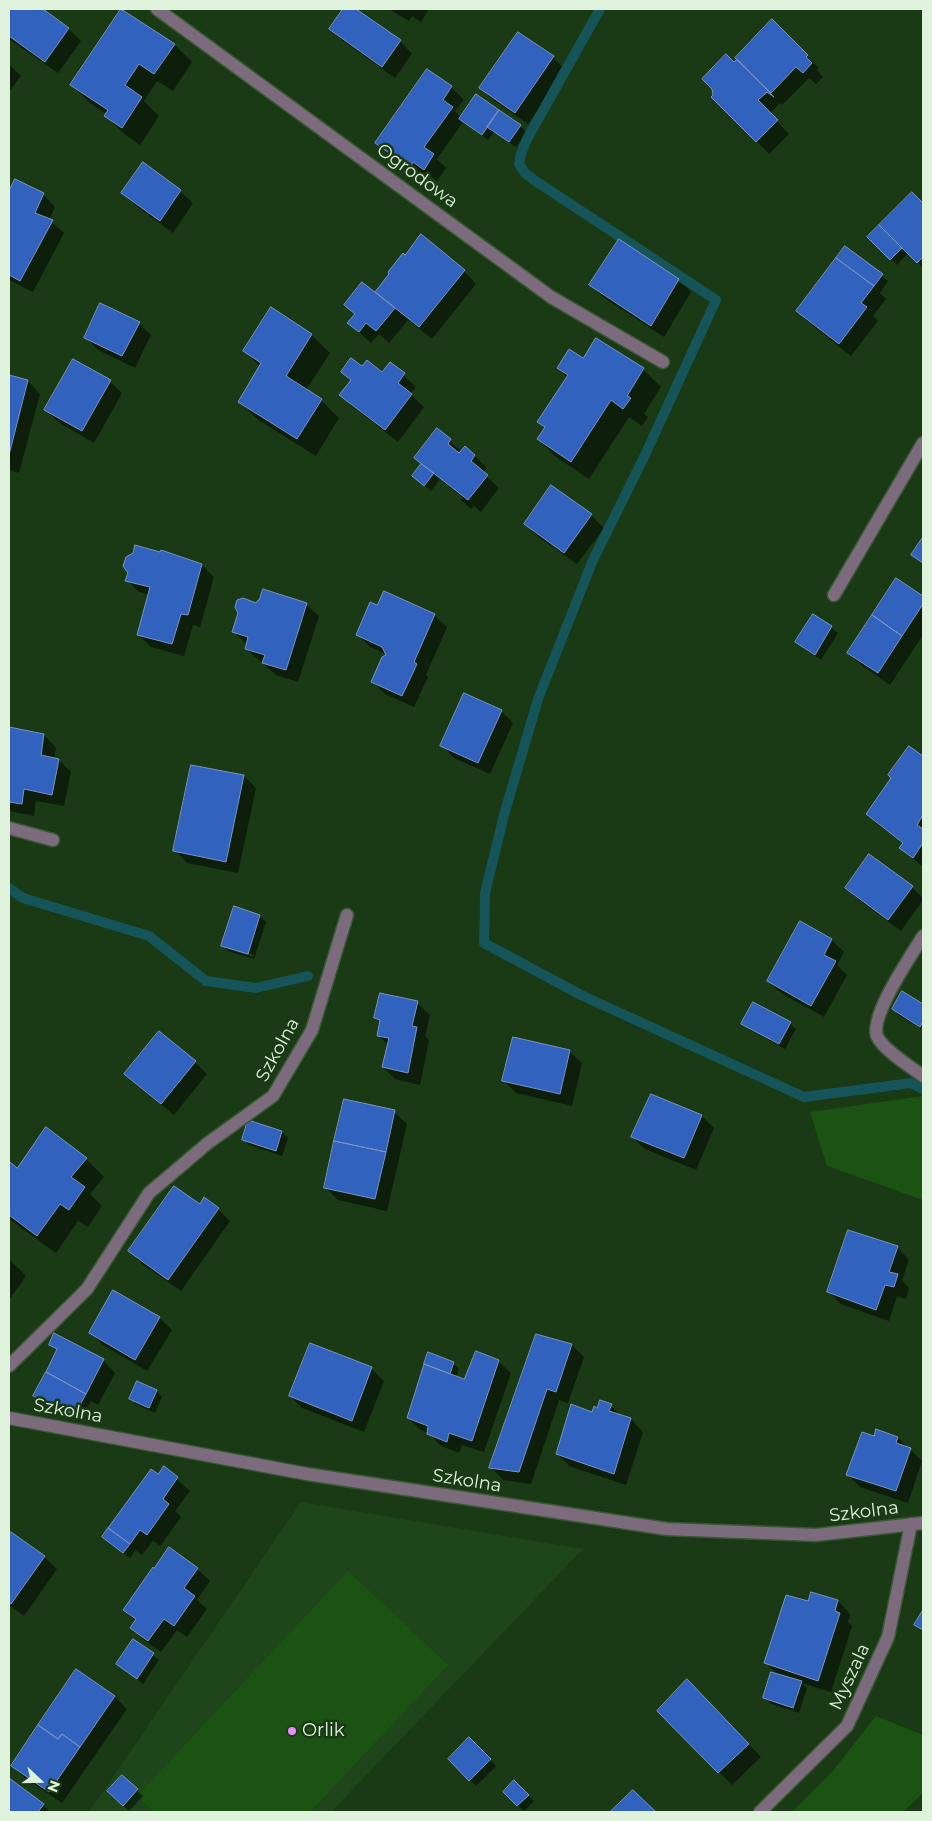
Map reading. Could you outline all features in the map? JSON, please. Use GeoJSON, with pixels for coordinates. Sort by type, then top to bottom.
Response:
{"type":"FeatureCollection","features":[{"type":"Feature","properties":{"kind":"street","name":"Ogrodowa"},"geometry":{"type":"LineString","coordinates":[[157,9],[551,297],[663,362]]}},
{"type":"Feature","properties":{"kind":"street"},"geometry":{"type":"LineString","coordinates":[[834,595],[923,443]]}},
{"type":"Feature","properties":{"kind":"street"},"geometry":{"type":"LineString","coordinates":[[9,828],[53,840]]}},
{"type":"Feature","properties":{"kind":"street","name":"Szkolna"},"geometry":{"type":"LineString","coordinates":[[9,1366],[87,1289],[149,1193],[208,1143],[273,1096],[312,1030],[347,915]]}},
{"type":"Feature","properties":{"kind":"street"},"geometry":{"type":"LineString","coordinates":[[923,936],[896,980],[880,1012],[876,1027],[878,1037],[890,1051],[923,1076]]}},
{"type":"Feature","properties":{"kind":"street","name":"Szkolna"},"geometry":{"type":"LineString","coordinates":[[9,1418],[307,1474],[667,1529],[816,1535],[917,1523]]}},
{"type":"Feature","properties":{"kind":"street","name":"Myszala"},"geometry":{"type":"LineString","coordinates":[[760,1812],[847,1726],[888,1637],[917,1523]]}},
{"type":"Feature","properties":{"kind":"shaded area"},"geometry":{"type":"Polygon","coordinates":[[[923,1096],[923,1200],[827,1166],[810,1112],[923,1096]]]}},
{"type":"Feature","properties":{"kind":"shaded area"},"geometry":{"type":"Polygon","coordinates":[[[301,1502],[583,1549],[331,1812],[89,1812],[301,1502]]]}},
{"type":"Feature","properties":{"kind":"shaded area","name":"Orlik"},"geometry":{"type":"Polygon","coordinates":[[[348,1571],[448,1665],[310,1812],[154,1812],[137,1796],[348,1571]]]}},
{"type":"Feature","properties":{"kind":"shaded area"},"geometry":{"type":"Polygon","coordinates":[[[876,1716],[923,1735],[923,1793],[903,1812],[792,1812],[832,1772],[876,1716]]]}},
{"type":"Feature","properties":{"kind":"building"},"geometry":{"type":"Polygon","coordinates":[[[9,9],[43,9],[69,28],[45,62],[9,36],[9,9]]]}},
{"type":"Feature","properties":{"kind":"building"},"geometry":{"type":"Polygon","coordinates":[[[121,9],[175,44],[154,74],[139,64],[125,85],[142,97],[122,128],[104,116],[108,110],[70,85],[121,9]]]}},
{"type":"Feature","properties":{"kind":"building"},"geometry":{"type":"Polygon","coordinates":[[[343,9],[356,9],[401,40],[382,67],[329,29],[343,9]]]}},
{"type":"Feature","properties":{"kind":"building"},"geometry":{"type":"Polygon","coordinates":[[[772,19],[808,55],[806,57],[812,63],[803,73],[796,67],[771,93],[735,58],[772,19]]]}},
{"type":"Feature","properties":{"kind":"building"},"geometry":{"type":"Polygon","coordinates":[[[518,32],[554,56],[515,113],[479,88],[518,32]]]}},
{"type":"Feature","properties":{"kind":"building"},"geometry":{"type":"Polygon","coordinates":[[[726,54],[734,62],[737,59],[774,97],[767,92],[758,100],[778,120],[756,142],[711,97],[713,95],[712,89],[702,79],[726,54]]]}},
{"type":"Feature","properties":{"kind":"building"},"geometry":{"type":"Polygon","coordinates":[[[427,69],[452,86],[443,100],[453,107],[424,147],[434,154],[424,170],[413,162],[410,168],[375,143],[427,69]]]}},
{"type":"Feature","properties":{"kind":"building"},"geometry":{"type":"Polygon","coordinates":[[[476,94],[499,110],[482,135],[459,119],[476,94]]]}},
{"type":"Feature","properties":{"kind":"building"},"geometry":{"type":"Polygon","coordinates":[[[499,110],[521,125],[509,142],[487,127],[499,110]]]}},
{"type":"Feature","properties":{"kind":"building"},"geometry":{"type":"Polygon","coordinates":[[[143,162],[181,190],[160,221],[121,193],[143,162]]]}},
{"type":"Feature","properties":{"kind":"building"},"geometry":{"type":"Polygon","coordinates":[[[15,179],[44,193],[35,213],[53,220],[20,281],[9,275],[9,191],[15,179]]]}},
{"type":"Feature","properties":{"kind":"building"},"geometry":{"type":"Polygon","coordinates":[[[912,192],[923,203],[923,257],[917,263],[879,225],[912,192]]]}},
{"type":"Feature","properties":{"kind":"building"},"geometry":{"type":"Polygon","coordinates":[[[879,225],[902,248],[890,260],[867,237],[879,225]]]}},
{"type":"Feature","properties":{"kind":"building"},"geometry":{"type":"Polygon","coordinates":[[[421,234],[465,270],[419,327],[375,292],[403,253],[405,255],[421,234]]]}},
{"type":"Feature","properties":{"kind":"building"},"geometry":{"type":"Polygon","coordinates":[[[619,239],[679,279],[651,326],[589,285],[619,239]]]}},
{"type":"Feature","properties":{"kind":"building"},"geometry":{"type":"Polygon","coordinates":[[[845,246],[883,274],[874,286],[836,258],[845,246]]]}},
{"type":"Feature","properties":{"kind":"building"},"geometry":{"type":"Polygon","coordinates":[[[836,258],[874,286],[861,303],[867,307],[839,344],[796,311],[836,258]]]}},
{"type":"Feature","properties":{"kind":"building"},"geometry":{"type":"Polygon","coordinates":[[[362,282],[395,308],[376,331],[366,323],[359,332],[347,323],[355,314],[344,305],[362,282]]]}},
{"type":"Feature","properties":{"kind":"building"},"geometry":{"type":"Polygon","coordinates":[[[100,303],[140,322],[122,356],[84,338],[100,303]]]}},
{"type":"Feature","properties":{"kind":"building"},"geometry":{"type":"Polygon","coordinates":[[[271,307],[312,334],[286,376],[322,399],[297,439],[238,402],[261,363],[243,351],[271,307]]]}},
{"type":"Feature","properties":{"kind":"building"},"geometry":{"type":"Polygon","coordinates":[[[596,338],[644,368],[627,396],[631,398],[623,409],[611,400],[571,462],[537,439],[545,427],[537,422],[568,375],[557,368],[569,349],[583,358],[596,338]]]}},
{"type":"Feature","properties":{"kind":"building"},"geometry":{"type":"Polygon","coordinates":[[[351,358],[362,366],[367,360],[382,372],[390,362],[405,373],[398,383],[412,394],[385,430],[339,395],[351,380],[341,372],[351,358]]]}},
{"type":"Feature","properties":{"kind":"building"},"geometry":{"type":"Polygon","coordinates":[[[73,359],[111,380],[82,431],[44,410],[73,359]]]}},
{"type":"Feature","properties":{"kind":"building"},"geometry":{"type":"Polygon","coordinates":[[[9,375],[28,380],[9,455],[9,375]]]}},
{"type":"Feature","properties":{"kind":"building"},"geometry":{"type":"Polygon","coordinates":[[[437,428],[451,439],[448,444],[459,453],[465,446],[475,455],[471,461],[488,475],[468,500],[414,458],[437,428]]]}},
{"type":"Feature","properties":{"kind":"building"},"geometry":{"type":"Polygon","coordinates":[[[421,464],[434,473],[424,486],[412,476],[421,464]]]}},
{"type":"Feature","properties":{"kind":"building"},"geometry":{"type":"Polygon","coordinates":[[[551,485],[592,514],[564,553],[524,524],[551,485]]]}},
{"type":"Feature","properties":{"kind":"building"},"geometry":{"type":"Polygon","coordinates":[[[923,537],[923,563],[911,555],[923,537]]]}},
{"type":"Feature","properties":{"kind":"building"},"geometry":{"type":"Polygon","coordinates":[[[135,545],[160,552],[161,550],[202,564],[188,615],[181,614],[172,644],[137,635],[150,587],[125,581],[128,573],[123,566],[126,557],[133,553],[135,545]]]}},
{"type":"Feature","properties":{"kind":"building"},"geometry":{"type":"Polygon","coordinates":[[[896,578],[923,596],[923,604],[902,636],[872,615],[896,578]]]}},
{"type":"Feature","properties":{"kind":"building"},"geometry":{"type":"Polygon","coordinates":[[[263,589],[307,603],[286,670],[262,663],[265,655],[245,649],[248,637],[232,632],[238,613],[235,607],[237,600],[243,598],[256,603],[263,589]]]}},
{"type":"Feature","properties":{"kind":"building"},"geometry":{"type":"Polygon","coordinates":[[[384,591],[435,614],[414,662],[417,664],[402,696],[371,682],[382,657],[386,655],[382,647],[356,635],[370,602],[377,605],[384,591]]]}},
{"type":"Feature","properties":{"kind":"building"},"geometry":{"type":"Polygon","coordinates":[[[813,614],[832,626],[815,655],[795,642],[813,614]]]}},
{"type":"Feature","properties":{"kind":"building"},"geometry":{"type":"Polygon","coordinates":[[[872,615],[902,636],[878,673],[847,653],[872,615]]]}},
{"type":"Feature","properties":{"kind":"building"},"geometry":{"type":"Polygon","coordinates":[[[464,693],[502,710],[478,763],[440,746],[464,693]]]}},
{"type":"Feature","properties":{"kind":"building"},"geometry":{"type":"Polygon","coordinates":[[[9,727],[44,734],[41,755],[59,759],[52,795],[24,789],[22,804],[9,802],[9,727]]]}},
{"type":"Feature","properties":{"kind":"building"},"geometry":{"type":"Polygon","coordinates":[[[909,746],[923,756],[923,815],[917,825],[923,829],[923,843],[913,858],[899,848],[903,843],[866,814],[891,778],[888,775],[909,746]]]}},
{"type":"Feature","properties":{"kind":"building"},"geometry":{"type":"Polygon","coordinates":[[[191,765],[244,775],[226,862],[173,851],[191,765]]]}},
{"type":"Feature","properties":{"kind":"building"},"geometry":{"type":"Polygon","coordinates":[[[869,854],[913,886],[888,920],[845,888],[869,854]]]}},
{"type":"Feature","properties":{"kind":"building"},"geometry":{"type":"Polygon","coordinates":[[[234,906],[260,915],[248,954],[221,946],[234,906]]]}},
{"type":"Feature","properties":{"kind":"building"},"geometry":{"type":"Polygon","coordinates":[[[800,921],[832,939],[824,955],[836,961],[811,1006],[767,981],[800,921]]]}},
{"type":"Feature","properties":{"kind":"building"},"geometry":{"type":"Polygon","coordinates":[[[902,991],[923,1004],[923,1021],[920,1027],[892,1009],[902,991]]]}},
{"type":"Feature","properties":{"kind":"building"},"geometry":{"type":"Polygon","coordinates":[[[380,993],[418,1001],[412,1026],[417,1027],[408,1073],[382,1067],[389,1038],[377,1036],[380,1020],[374,1018],[380,993]]]}},
{"type":"Feature","properties":{"kind":"building"},"geometry":{"type":"Polygon","coordinates":[[[753,1002],[791,1022],[779,1044],[741,1024],[753,1002]]]}},
{"type":"Feature","properties":{"kind":"building"},"geometry":{"type":"Polygon","coordinates":[[[159,1031],[196,1061],[161,1104],[124,1074],[159,1031]]]}},
{"type":"Feature","properties":{"kind":"building"},"geometry":{"type":"Polygon","coordinates":[[[513,1037],[570,1050],[560,1094],[502,1081],[513,1037]]]}},
{"type":"Feature","properties":{"kind":"building"},"geometry":{"type":"Polygon","coordinates":[[[651,1094],[702,1115],[684,1158],[631,1137],[651,1094]]]}},
{"type":"Feature","properties":{"kind":"building"},"geometry":{"type":"Polygon","coordinates":[[[344,1099],[395,1110],[386,1152],[334,1141],[344,1099]]]}},
{"type":"Feature","properties":{"kind":"building"},"geometry":{"type":"Polygon","coordinates":[[[248,1120],[282,1131],[276,1151],[242,1140],[248,1120]]]}},
{"type":"Feature","properties":{"kind":"building"},"geometry":{"type":"Polygon","coordinates":[[[46,1127],[87,1158],[71,1177],[85,1187],[69,1210],[60,1204],[37,1236],[9,1215],[9,1164],[10,1162],[17,1168],[46,1127]]]}},
{"type":"Feature","properties":{"kind":"building"},"geometry":{"type":"Polygon","coordinates":[[[334,1141],[386,1152],[375,1199],[324,1188],[334,1141]]]}},
{"type":"Feature","properties":{"kind":"building"},"geometry":{"type":"Polygon","coordinates":[[[174,1186],[200,1204],[204,1197],[219,1208],[168,1280],[128,1251],[174,1186]]]}},
{"type":"Feature","properties":{"kind":"building"},"geometry":{"type":"Polygon","coordinates":[[[848,1230],[898,1246],[889,1272],[898,1274],[894,1287],[885,1285],[876,1310],[827,1292],[848,1230]]]}},
{"type":"Feature","properties":{"kind":"building"},"geometry":{"type":"Polygon","coordinates":[[[113,1290],[160,1317],[135,1360],[89,1333],[113,1290]]]}},
{"type":"Feature","properties":{"kind":"building"},"geometry":{"type":"Polygon","coordinates":[[[54,1333],[104,1359],[86,1394],[46,1372],[57,1349],[49,1345],[54,1333]]]}},
{"type":"Feature","properties":{"kind":"building"},"geometry":{"type":"Polygon","coordinates":[[[536,1334],[572,1344],[556,1392],[547,1389],[519,1472],[489,1468],[536,1334]]]}},
{"type":"Feature","properties":{"kind":"building"},"geometry":{"type":"Polygon","coordinates":[[[310,1343],[372,1367],[352,1421],[289,1396],[310,1343]]]}},
{"type":"Feature","properties":{"kind":"building"},"geometry":{"type":"Polygon","coordinates":[[[476,1351],[499,1360],[472,1441],[449,1433],[447,1442],[427,1434],[428,1426],[407,1418],[424,1364],[464,1379],[476,1351]]]}},
{"type":"Feature","properties":{"kind":"building"},"geometry":{"type":"Polygon","coordinates":[[[428,1352],[454,1362],[450,1374],[424,1364],[428,1352]]]}},
{"type":"Feature","properties":{"kind":"building"},"geometry":{"type":"Polygon","coordinates":[[[46,1372],[86,1394],[73,1417],[33,1396],[46,1372]]]}},
{"type":"Feature","properties":{"kind":"building"},"geometry":{"type":"Polygon","coordinates":[[[137,1381],[157,1390],[149,1408],[129,1399],[137,1381]]]}},
{"type":"Feature","properties":{"kind":"building"},"geometry":{"type":"Polygon","coordinates":[[[600,1400],[612,1404],[609,1411],[631,1418],[614,1474],[556,1454],[571,1404],[592,1412],[594,1406],[597,1408],[600,1400]]]}},
{"type":"Feature","properties":{"kind":"building"},"geometry":{"type":"Polygon","coordinates":[[[876,1429],[898,1437],[896,1443],[911,1448],[896,1491],[846,1475],[862,1432],[874,1436],[876,1429]]]}},
{"type":"Feature","properties":{"kind":"building"},"geometry":{"type":"Polygon","coordinates":[[[164,1466],[178,1477],[163,1499],[169,1504],[147,1535],[140,1530],[130,1544],[108,1528],[151,1469],[158,1474],[164,1466]]]}},
{"type":"Feature","properties":{"kind":"building"},"geometry":{"type":"Polygon","coordinates":[[[108,1528],[130,1544],[123,1553],[102,1537],[108,1528]]]}},
{"type":"Feature","properties":{"kind":"building"},"geometry":{"type":"Polygon","coordinates":[[[11,1532],[45,1556],[11,1604],[9,1603],[9,1534],[11,1532]]]}},
{"type":"Feature","properties":{"kind":"building"},"geometry":{"type":"Polygon","coordinates":[[[169,1547],[198,1568],[184,1588],[195,1596],[174,1626],[164,1619],[148,1641],[130,1628],[136,1619],[123,1610],[169,1547]]]}},
{"type":"Feature","properties":{"kind":"building"},"geometry":{"type":"Polygon","coordinates":[[[811,1592],[838,1600],[835,1611],[840,1613],[818,1681],[764,1663],[786,1595],[808,1601],[811,1592]]]}},
{"type":"Feature","properties":{"kind":"building"},"geometry":{"type":"Polygon","coordinates":[[[923,1610],[923,1630],[914,1625],[923,1610]]]}},
{"type":"Feature","properties":{"kind":"building"},"geometry":{"type":"Polygon","coordinates":[[[133,1639],[154,1653],[137,1679],[116,1664],[133,1639]]]}},
{"type":"Feature","properties":{"kind":"building"},"geometry":{"type":"Polygon","coordinates":[[[76,1669],[115,1696],[80,1747],[62,1734],[58,1739],[38,1725],[76,1669]]]}},
{"type":"Feature","properties":{"kind":"building"},"geometry":{"type":"Polygon","coordinates":[[[771,1672],[802,1681],[793,1708],[763,1698],[771,1672]]]}},
{"type":"Feature","properties":{"kind":"building"},"geometry":{"type":"Polygon","coordinates":[[[687,1679],[749,1744],[718,1773],[657,1711],[687,1679]]]}},
{"type":"Feature","properties":{"kind":"building"},"geometry":{"type":"Polygon","coordinates":[[[38,1725],[58,1739],[62,1734],[80,1747],[49,1792],[11,1766],[38,1725]]]}},
{"type":"Feature","properties":{"kind":"building"},"geometry":{"type":"Polygon","coordinates":[[[469,1737],[491,1759],[469,1781],[448,1759],[469,1737]]]}},
{"type":"Feature","properties":{"kind":"building"},"geometry":{"type":"Polygon","coordinates":[[[122,1775],[138,1789],[123,1806],[107,1791],[122,1775]]]}},
{"type":"Feature","properties":{"kind":"building"},"geometry":{"type":"Polygon","coordinates":[[[9,1778],[44,1804],[38,1812],[9,1812],[9,1778]]]}},
{"type":"Feature","properties":{"kind":"building"},"geometry":{"type":"Polygon","coordinates":[[[514,1780],[529,1795],[517,1806],[503,1792],[514,1780]]]}},
{"type":"Feature","properties":{"kind":"building"},"geometry":{"type":"Polygon","coordinates":[[[633,1790],[656,1812],[610,1812],[633,1790]]]}},
{"type":"Feature","properties":{"kind":"waterway"},"geometry":{"type":"LineString","coordinates":[[600,9],[527,139],[519,164],[525,173],[534,180],[716,300],[645,455],[593,560],[538,699],[504,815],[485,893],[484,943],[583,996],[804,1097],[911,1083],[923,1089]]}},
{"type":"Feature","properties":{"kind":"waterway"},"geometry":{"type":"LineString","coordinates":[[9,888],[23,898],[149,936],[206,981],[256,988],[308,976]]}},
{"type":"Feature","properties":{"kind":"place","name":"Orlik"},"geometry":{"type":"Point","coordinates":[292,1731]}}]}
